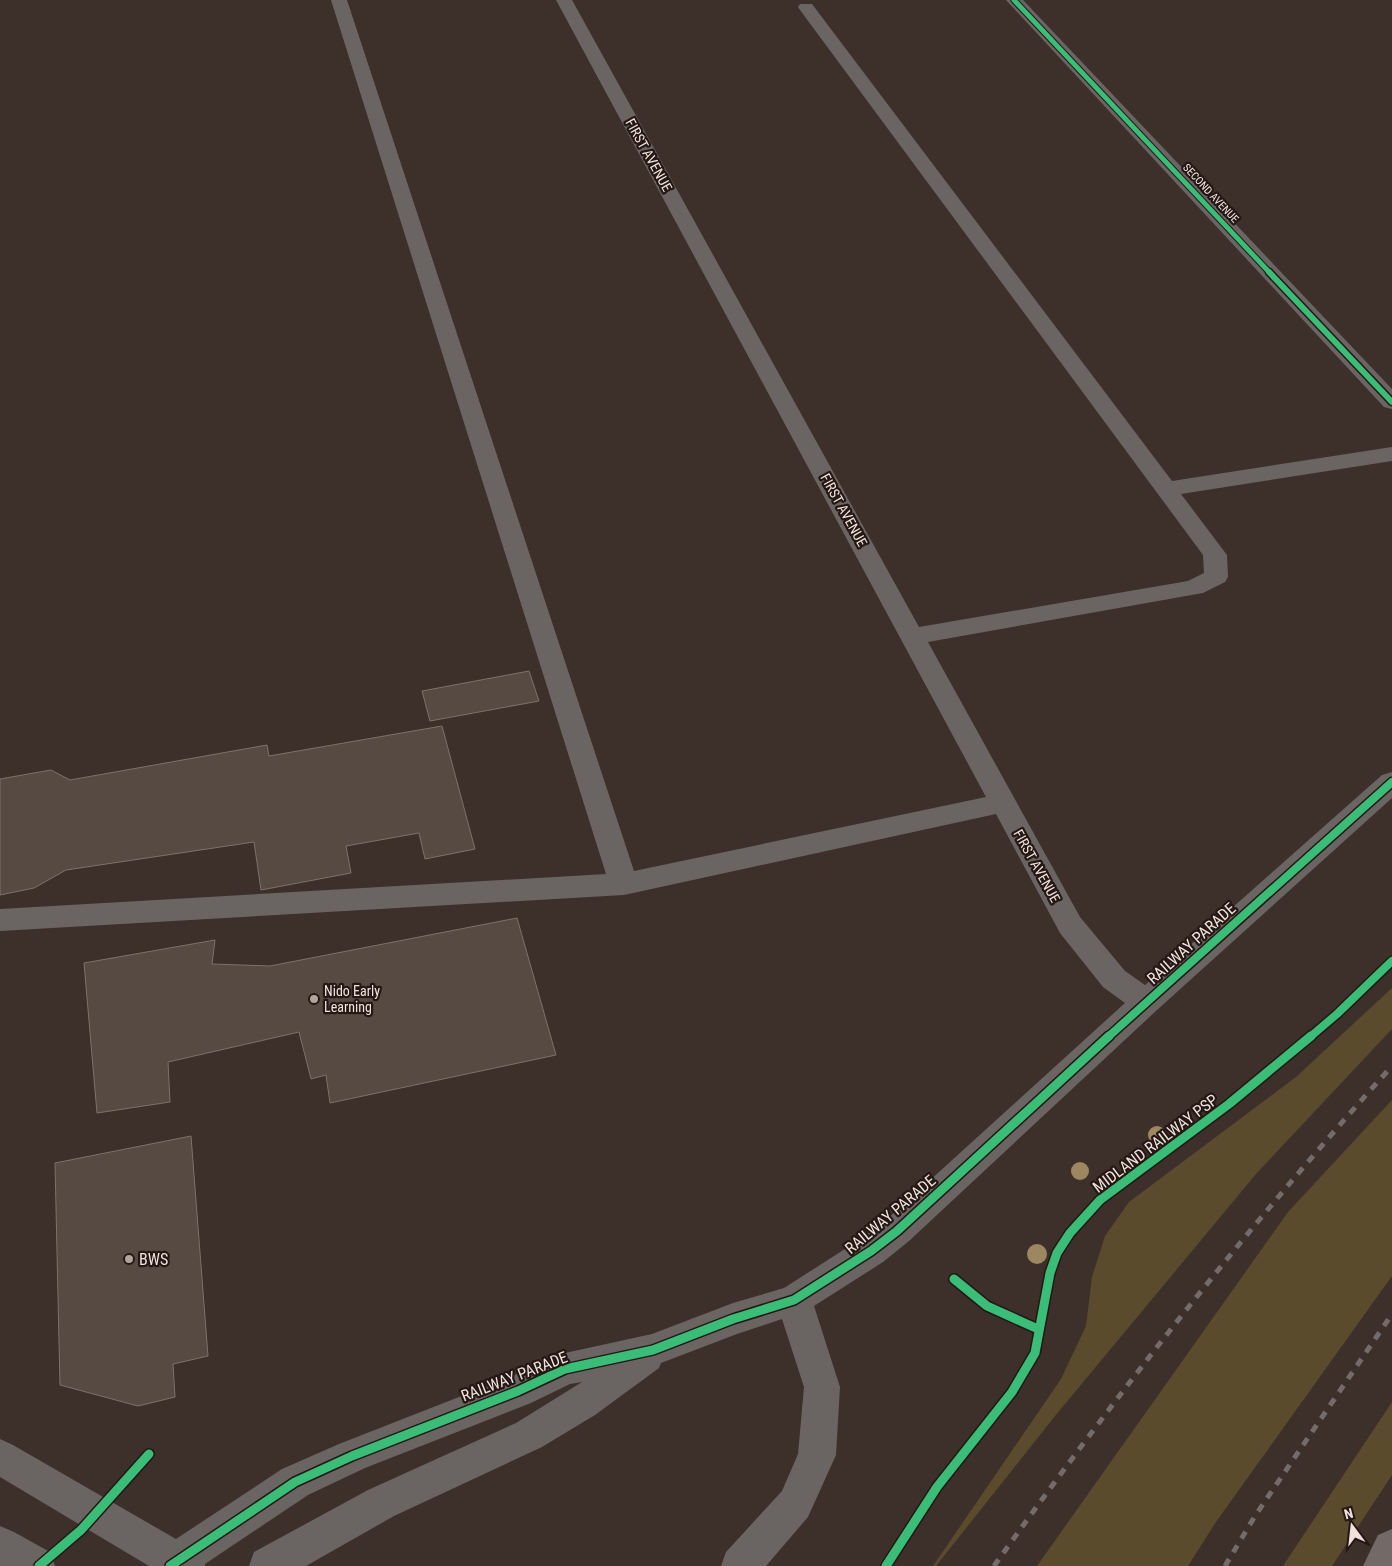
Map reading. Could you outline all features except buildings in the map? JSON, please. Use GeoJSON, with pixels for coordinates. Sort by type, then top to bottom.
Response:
{"type":"FeatureCollection","features":[{"type":"Feature","properties":{"kind":"highway"},"geometry":{"type":"LineString","coordinates":[[1382,1566],[1392,1548]]}},
{"type":"Feature","properties":{"kind":"street"},"geometry":{"type":"LineString","coordinates":[[339,0],[624,884]]}},
{"type":"Feature","properties":{"kind":"street","name":"FIRST AVENUE"},"geometry":{"type":"LineString","coordinates":[[564,0],[1070,925],[1114,979],[1146,1002]]}},
{"type":"Feature","properties":{"kind":"street","name":"SECOND AVENUE"},"geometry":{"type":"LineString","coordinates":[[1014,0],[1392,402]]}},
{"type":"Feature","properties":{"kind":"street"},"geometry":{"type":"LineString","coordinates":[[806,7],[1215,555],[1216,577],[1194,588],[913,636]]}},
{"type":"Feature","properties":{"kind":"street"},"geometry":{"type":"LineString","coordinates":[[1166,489],[1392,454]]}},
{"type":"Feature","properties":{"kind":"street","name":"RAILWAY PARADE"},"geometry":{"type":"LineString","coordinates":[[178,1564],[295,1482],[352,1456],[518,1391],[564,1368],[653,1350],[733,1319],[794,1300],[871,1251],[896,1231],[1146,1002],[1392,782]]}},
{"type":"Feature","properties":{"kind":"street"},"geometry":{"type":"LineString","coordinates":[[0,920],[624,884],[1003,803]]}},
{"type":"Feature","properties":{"kind":"street"},"geometry":{"type":"LineString","coordinates":[[740,1566],[795,1504],[817,1455],[822,1387],[794,1300]]}},
{"type":"Feature","properties":{"kind":"street","name":"RAILWAY PARADE"},"geometry":{"type":"LineString","coordinates":[[268,1566],[381,1503],[529,1435],[582,1403],[653,1350]]}},
{"type":"Feature","properties":{"kind":"street"},"geometry":{"type":"LineString","coordinates":[[0,1457],[178,1564]]}},
{"type":"Feature","properties":{"kind":"street"},"geometry":{"type":"LineString","coordinates":[[0,1545],[36,1566]]}},
{"type":"Feature","properties":{"kind":"shaded area"},"geometry":{"type":"Polygon","coordinates":[[[1392,988],[1392,1029],[1256,1174],[1055,1416],[936,1566],[933,1566],[1061,1379],[1086,1326],[1092,1277],[1105,1236],[1129,1202],[1296,1077],[1392,988]]]}},
{"type":"Feature","properties":{"kind":"shaded area"},"geometry":{"type":"Polygon","coordinates":[[[1392,1100],[1392,1276],[1216,1522],[1188,1566],[1037,1566],[1288,1212],[1392,1100]]]}},
{"type":"Feature","properties":{"kind":"shaded area"},"geometry":{"type":"Polygon","coordinates":[[[1392,1402],[1392,1475],[1332,1566],[1283,1566],[1392,1402]]]}},
{"type":"Feature","properties":{"kind":"railway"},"geometry":{"type":"LineString","coordinates":[[994,1566],[1088,1437],[1186,1310],[1287,1187],[1392,1066]]}},
{"type":"Feature","properties":{"kind":"railway"},"geometry":{"type":"LineString","coordinates":[[1225,1566],[1255,1516],[1392,1314]]}},
{"type":"Feature","properties":{"kind":"cycle path"},"geometry":{"type":"LineString","coordinates":[[1014,0],[1392,402]]}},
{"type":"Feature","properties":{"kind":"cycle path"},"geometry":{"type":"LineString","coordinates":[[170,1566],[295,1482],[352,1456],[518,1391],[565,1369],[653,1350],[733,1319],[794,1300],[871,1251],[897,1231],[1146,1002],[1392,782]]}},
{"type":"Feature","properties":{"kind":"cycle path","name":"MIDLAND RAILWAY PSP"},"geometry":{"type":"LineString","coordinates":[[886,1566],[937,1487],[1012,1392],[1035,1353],[1050,1273],[1057,1253],[1070,1233],[1100,1200],[1229,1104],[1337,1014],[1392,961]]}},
{"type":"Feature","properties":{"kind":"cycle path"},"geometry":{"type":"LineString","coordinates":[[954,1279],[987,1306],[1038,1329]]}},
{"type":"Feature","properties":{"kind":"cycle path"},"geometry":{"type":"LineString","coordinates":[[39,1566],[81,1530],[149,1454]]}},
{"type":"Feature","properties":{"kind":"place","name":"Nido Early Learning"},"geometry":{"type":"Point","coordinates":[314,999]}},
{"type":"Feature","properties":{"kind":"place","name":"BWS"},"geometry":{"type":"Point","coordinates":[129,1259]}}]}
